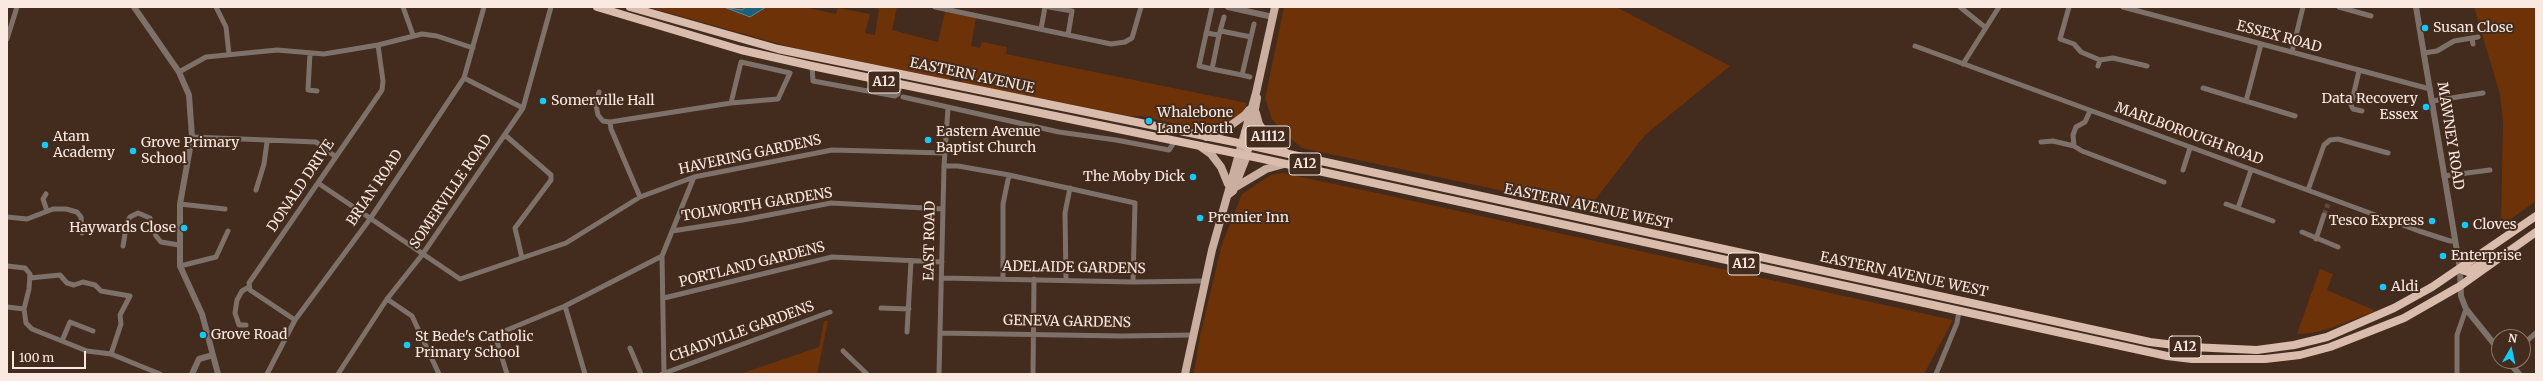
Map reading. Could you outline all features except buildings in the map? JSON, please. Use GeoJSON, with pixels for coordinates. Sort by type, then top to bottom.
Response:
{"type":"FeatureCollection","features":[{"type":"Feature","properties":{"kind":"highway","name":"EASTERN AVENUE"},"geometry":{"type":"LineString","coordinates":[[597,7],[741,50],[812,66],[1228,152],[1244,151]]}},
{"type":"Feature","properties":{"kind":"highway","name":"EASTERN AVENUE"},"geometry":{"type":"LineString","coordinates":[[630,7],[778,49],[1203,136],[1244,151]]}},
{"type":"Feature","properties":{"kind":"highway","name":"A12"},"geometry":{"type":"LineString","coordinates":[[1069,109],[1095,118],[1244,151],[1360,180]]}},
{"type":"Feature","properties":{"kind":"highway","name":"EASTERN AVENUE WEST"},"geometry":{"type":"LineString","coordinates":[[1244,151],[1261,148],[2150,342],[2191,347],[2257,350],[2294,345],[2327,337],[2394,308],[2460,268],[2536,216]]}},
{"type":"Feature","properties":{"kind":"highway","name":"EASTERN AVENUE WEST"},"geometry":{"type":"LineString","coordinates":[[1244,151],[1285,164],[1959,313],[2166,356],[2192,359],[2265,359],[2300,355],[2330,347],[2404,318],[2460,286],[2536,232]]}},
{"type":"Feature","properties":{"kind":"highway"},"geometry":{"type":"LineString","coordinates":[[2460,268],[2468,272],[2507,248],[2517,246]]}},
{"type":"Feature","properties":{"kind":"main road","name":"A1112"},"geometry":{"type":"LineString","coordinates":[[1185,374],[1214,242],[1244,151],[1275,7]]}},
{"type":"Feature","properties":{"kind":"main road","name":"A1112"},"geometry":{"type":"LineString","coordinates":[[1244,151],[1245,133],[1254,107]]}},
{"type":"Feature","properties":{"kind":"main road","name":"A1112"},"geometry":{"type":"LineString","coordinates":[[1203,136],[1215,135],[1223,131],[1245,116],[1254,107]]}},
{"type":"Feature","properties":{"kind":"main road","name":"A1112"},"geometry":{"type":"LineString","coordinates":[[1254,107],[1257,119],[1270,139],[1280,150],[1295,156]]}},
{"type":"Feature","properties":{"kind":"main road"},"geometry":{"type":"LineString","coordinates":[[1197,145],[1211,154],[1221,167],[1226,176],[1230,190]]}},
{"type":"Feature","properties":{"kind":"main road","name":"A1112"},"geometry":{"type":"LineString","coordinates":[[1230,190],[1266,169],[1285,164]]}},
{"type":"Feature","properties":{"kind":"street"},"geometry":{"type":"LineString","coordinates":[[7,39],[17,7]]}},
{"type":"Feature","properties":{"kind":"street"},"geometry":{"type":"LineString","coordinates":[[134,7],[179,72],[189,95],[192,137],[180,204],[180,266],[202,314],[218,374]]}},
{"type":"Feature","properties":{"kind":"street"},"geometry":{"type":"LineString","coordinates":[[216,7],[226,27],[229,54]]}},
{"type":"Feature","properties":{"kind":"street"},"geometry":{"type":"LineString","coordinates":[[403,7],[413,35]]}},
{"type":"Feature","properties":{"kind":"street","name":"SOMERVILLE ROAD"},"geometry":{"type":"LineString","coordinates":[[338,374],[387,299],[422,255],[523,108],[550,17],[551,7]]}},
{"type":"Feature","properties":{"kind":"street"},"geometry":{"type":"LineString","coordinates":[[935,7],[1112,44],[1125,42],[1132,38],[1141,7]]}},
{"type":"Feature","properties":{"kind":"street"},"geometry":{"type":"LineString","coordinates":[[1041,29],[1045,7]]}},
{"type":"Feature","properties":{"kind":"street"},"geometry":{"type":"LineString","coordinates":[[1049,7],[1072,11],[1068,35]]}},
{"type":"Feature","properties":{"kind":"street"},"geometry":{"type":"LineString","coordinates":[[1212,7],[1199,66],[1250,77]]}},
{"type":"Feature","properties":{"kind":"street"},"geometry":{"type":"LineString","coordinates":[[1228,7],[1273,17]]}},
{"type":"Feature","properties":{"kind":"street"},"geometry":{"type":"LineString","coordinates":[[1960,7],[1986,28]]}},
{"type":"Feature","properties":{"kind":"street"},"geometry":{"type":"LineString","coordinates":[[1963,64],[1999,7]]}},
{"type":"Feature","properties":{"kind":"street"},"geometry":{"type":"LineString","coordinates":[[2069,7],[2060,39],[2074,44],[2081,52],[2100,60],[2118,59],[2147,66]]}},
{"type":"Feature","properties":{"kind":"street","name":"ESSEX ROAD"},"geometry":{"type":"LineString","coordinates":[[2123,7],[2430,89]]}},
{"type":"Feature","properties":{"kind":"street"},"geometry":{"type":"LineString","coordinates":[[2292,52],[2303,7]]}},
{"type":"Feature","properties":{"kind":"street"},"geometry":{"type":"LineString","coordinates":[[2339,7],[2371,16]]}},
{"type":"Feature","properties":{"kind":"street","name":"MAWNEY ROAD"},"geometry":{"type":"LineString","coordinates":[[2416,7],[2460,268],[2460,286]]}},
{"type":"Feature","properties":{"kind":"street","name":"BRIAN ROAD"},"geometry":{"type":"LineString","coordinates":[[267,374],[295,320],[370,219],[464,78],[474,48],[483,9]]}},
{"type":"Feature","properties":{"kind":"street"},"geometry":{"type":"LineString","coordinates":[[1212,69],[1224,17]]}},
{"type":"Feature","properties":{"kind":"street"},"geometry":{"type":"LineString","coordinates":[[1242,75],[1254,24]]}},
{"type":"Feature","properties":{"kind":"street"},"geometry":{"type":"LineString","coordinates":[[1206,33],[1220,33],[1251,38]]}},
{"type":"Feature","properties":{"kind":"street"},"geometry":{"type":"LineString","coordinates":[[179,72],[206,57],[277,50],[339,52],[378,45],[413,35],[430,34],[474,48]]}},
{"type":"Feature","properties":{"kind":"street"},"geometry":{"type":"LineString","coordinates":[[2424,53],[2437,51],[2454,41],[2475,38],[2473,44]]}},
{"type":"Feature","properties":{"kind":"street"},"geometry":{"type":"LineString","coordinates":[[2246,101],[2261,44]]}},
{"type":"Feature","properties":{"kind":"street","name":"DONALD DRIVE"},"geometry":{"type":"LineString","coordinates":[[246,325],[239,325],[235,313],[237,300],[242,291],[249,287],[382,90],[383,81],[378,45]]}},
{"type":"Feature","properties":{"kind":"street","name":"MARLBOROUGH ROAD"},"geometry":{"type":"LineString","coordinates":[[1915,46],[2190,148],[2446,240],[2455,241]]}},
{"type":"Feature","properties":{"kind":"street"},"geometry":{"type":"LineString","coordinates":[[310,52],[308,90],[317,90]]}},
{"type":"Feature","properties":{"kind":"street"},"geometry":{"type":"LineString","coordinates":[[2098,66],[2100,60]]}},
{"type":"Feature","properties":{"kind":"street"},"geometry":{"type":"LineString","coordinates":[[599,92],[596,105],[598,115],[603,121],[610,122],[731,103],[778,99],[790,73],[741,62],[731,103]]}},
{"type":"Feature","properties":{"kind":"street"},"geometry":{"type":"LineString","coordinates":[[812,66],[813,81],[895,96],[898,94],[900,85]]}},
{"type":"Feature","properties":{"kind":"street"},"geometry":{"type":"LineString","coordinates":[[2359,71],[2351,106],[2352,109],[2362,111]]}},
{"type":"Feature","properties":{"kind":"street"},"geometry":{"type":"LineString","coordinates":[[464,78],[523,108]]}},
{"type":"Feature","properties":{"kind":"street"},"geometry":{"type":"LineString","coordinates":[[2203,88],[2296,116]]}},
{"type":"Feature","properties":{"kind":"street"},"geometry":{"type":"LineString","coordinates":[[2432,101],[2483,93]]}},
{"type":"Feature","properties":{"kind":"street"},"geometry":{"type":"LineString","coordinates":[[903,97],[1059,132],[1116,140],[1169,150],[1175,141]]}},
{"type":"Feature","properties":{"kind":"street","name":"EAST ROAD"},"geometry":{"type":"LineString","coordinates":[[939,374],[944,153],[948,108]]}},
{"type":"Feature","properties":{"kind":"street"},"geometry":{"type":"LineString","coordinates":[[2074,146],[2073,135],[2076,127],[2085,122],[2090,110]]}},
{"type":"Feature","properties":{"kind":"street"},"geometry":{"type":"LineString","coordinates":[[610,122],[613,136],[640,197]]}},
{"type":"Feature","properties":{"kind":"street"},"geometry":{"type":"LineString","coordinates":[[505,134],[551,175],[551,180],[515,228],[522,258]]}},
{"type":"Feature","properties":{"kind":"street"},"geometry":{"type":"LineString","coordinates":[[192,137],[267,142],[316,142],[336,157]]}},
{"type":"Feature","properties":{"kind":"street"},"geometry":{"type":"LineString","coordinates":[[2308,190],[2324,145],[2330,140],[2338,139],[2388,153]]}},
{"type":"Feature","properties":{"kind":"street"},"geometry":{"type":"LineString","coordinates":[[2041,142],[2053,141],[2074,146],[2082,151],[2164,182]]}},
{"type":"Feature","properties":{"kind":"street"},"geometry":{"type":"LineString","coordinates":[[256,190],[264,164],[267,142]]}},
{"type":"Feature","properties":{"kind":"street"},"geometry":{"type":"LineString","coordinates":[[2183,170],[2190,148]]}},
{"type":"Feature","properties":{"kind":"street","name":"HAVERING GARDENS"},"geometry":{"type":"LineString","coordinates":[[422,255],[460,280],[566,243],[640,197],[694,177],[832,150],[944,153]]}},
{"type":"Feature","properties":{"kind":"street"},"geometry":{"type":"LineString","coordinates":[[944,166],[958,166],[1070,188],[1135,203],[1133,282]]}},
{"type":"Feature","properties":{"kind":"street"},"geometry":{"type":"LineString","coordinates":[[2238,208],[2251,170]]}},
{"type":"Feature","properties":{"kind":"street"},"geometry":{"type":"LineString","coordinates":[[2444,176],[2490,170]]}},
{"type":"Feature","properties":{"kind":"street"},"geometry":{"type":"LineString","coordinates":[[1003,279],[1003,204],[1008,176]]}},
{"type":"Feature","properties":{"kind":"street"},"geometry":{"type":"LineString","coordinates":[[663,374],[664,298],[662,256],[694,177]]}},
{"type":"Feature","properties":{"kind":"street"},"geometry":{"type":"LineString","coordinates":[[318,183],[422,255]]}},
{"type":"Feature","properties":{"kind":"street"},"geometry":{"type":"LineString","coordinates":[[1066,280],[1065,214],[1070,188]]}},
{"type":"Feature","properties":{"kind":"street"},"geometry":{"type":"LineString","coordinates":[[46,194],[43,199],[48,211]]}},
{"type":"Feature","properties":{"kind":"street"},"geometry":{"type":"LineString","coordinates":[[2328,204],[2330,198]]}},
{"type":"Feature","properties":{"kind":"street","name":"TOLWORTH GARDENS"},"geometry":{"type":"LineString","coordinates":[[672,231],[743,220],[831,203],[943,208]]}},
{"type":"Feature","properties":{"kind":"street"},"geometry":{"type":"LineString","coordinates":[[180,204],[225,209]]}},
{"type":"Feature","properties":{"kind":"street"},"geometry":{"type":"LineString","coordinates":[[2226,204],[2273,221]]}},
{"type":"Feature","properties":{"kind":"street"},"geometry":{"type":"LineString","coordinates":[[7,216],[27,219],[48,211],[60,209],[77,212],[83,219],[82,233]]}},
{"type":"Feature","properties":{"kind":"street"},"geometry":{"type":"LineString","coordinates":[[123,246],[127,222],[130,217],[138,213],[150,218],[156,236],[161,242],[179,245]]}},
{"type":"Feature","properties":{"kind":"street"},"geometry":{"type":"LineString","coordinates":[[2316,239],[2324,215]]}},
{"type":"Feature","properties":{"kind":"street"},"geometry":{"type":"LineString","coordinates":[[180,266],[212,259],[216,256],[228,231]]}},
{"type":"Feature","properties":{"kind":"street"},"geometry":{"type":"LineString","coordinates":[[2302,232],[2338,247]]}},
{"type":"Feature","properties":{"kind":"street"},"geometry":{"type":"LineString","coordinates":[[508,374],[495,335],[565,306],[662,256]]}},
{"type":"Feature","properties":{"kind":"street","name":"PORTLAND GARDENS"},"geometry":{"type":"LineString","coordinates":[[664,298],[832,257],[942,262]]}},
{"type":"Feature","properties":{"kind":"street"},"geometry":{"type":"LineString","coordinates":[[907,332],[911,261]]}},
{"type":"Feature","properties":{"kind":"street"},"geometry":{"type":"LineString","coordinates":[[7,266],[25,268],[30,278],[24,309],[28,326],[87,351],[111,354],[160,374]]}},
{"type":"Feature","properties":{"kind":"street"},"geometry":{"type":"LineString","coordinates":[[30,278],[60,275],[67,283],[74,285],[83,282],[95,285],[101,291],[130,296],[120,315],[121,324],[111,354]]}},
{"type":"Feature","properties":{"kind":"street","name":"ADELAIDE GARDENS"},"geometry":{"type":"LineString","coordinates":[[942,278],[1133,282],[1205,281]]}},
{"type":"Feature","properties":{"kind":"street"},"geometry":{"type":"LineString","coordinates":[[1033,374],[1034,279]]}},
{"type":"Feature","properties":{"kind":"street"},"geometry":{"type":"LineString","coordinates":[[2460,286],[2466,309],[2491,340]]}},
{"type":"Feature","properties":{"kind":"street"},"geometry":{"type":"LineString","coordinates":[[249,287],[295,320]]}},
{"type":"Feature","properties":{"kind":"street"},"geometry":{"type":"LineString","coordinates":[[387,299],[412,316],[439,374]]}},
{"type":"Feature","properties":{"kind":"street"},"geometry":{"type":"LineString","coordinates":[[565,306],[585,374]]}},
{"type":"Feature","properties":{"kind":"street"},"geometry":{"type":"LineString","coordinates":[[7,307],[24,309]]}},
{"type":"Feature","properties":{"kind":"street"},"geometry":{"type":"LineString","coordinates":[[881,308],[909,309]]}},
{"type":"Feature","properties":{"kind":"street"},"geometry":{"type":"LineString","coordinates":[[2457,374],[2457,335],[2466,309]]}},
{"type":"Feature","properties":{"kind":"street","name":"CHADVILLE GARDENS"},"geometry":{"type":"LineString","coordinates":[[663,374],[830,312]]}},
{"type":"Feature","properties":{"kind":"street"},"geometry":{"type":"LineString","coordinates":[[1936,374],[1959,313]]}},
{"type":"Feature","properties":{"kind":"street"},"geometry":{"type":"LineString","coordinates":[[62,341],[70,322],[93,331]]}},
{"type":"Feature","properties":{"kind":"street","name":"GENEVA GARDENS"},"geometry":{"type":"LineString","coordinates":[[940,333],[1121,336],[1193,335]]}},
{"type":"Feature","properties":{"kind":"street"},"geometry":{"type":"LineString","coordinates":[[630,348],[641,374]]}},
{"type":"Feature","properties":{"kind":"street"},"geometry":{"type":"LineString","coordinates":[[843,351],[864,373]]}},
{"type":"Feature","properties":{"kind":"street"},"geometry":{"type":"LineString","coordinates":[[192,374],[199,359],[214,355]]}},
{"type":"Feature","properties":{"kind":"shaded area"},"geometry":{"type":"Polygon","coordinates":[[[648,7],[804,7],[836,14],[838,8],[870,14],[865,33],[875,35],[879,9],[872,7],[897,7],[892,30],[938,42],[945,12],[976,18],[971,46],[980,48],[982,42],[1007,47],[1006,54],[1247,103],[1242,114],[1222,129],[1212,132],[1142,116],[1130,116],[975,85],[962,82],[962,79],[951,77],[950,80],[787,46],[648,7]]]}},
{"type":"Feature","properties":{"kind":"shaded area"},"geometry":{"type":"Polygon","coordinates":[[[1284,7],[1616,7],[1730,66],[1645,135],[1588,209],[1302,148],[1283,132],[1272,119],[1265,99],[1284,7]]]}},
{"type":"Feature","properties":{"kind":"shaded area"},"geometry":{"type":"Polygon","coordinates":[[[2474,7],[2536,7],[2536,201],[2501,226],[2503,122],[2500,94],[2474,7]]]}},
{"type":"Feature","properties":{"kind":"shaded area"},"geometry":{"type":"Polygon","coordinates":[[[1282,173],[1953,320],[1924,374],[1196,374],[1194,372],[1200,336],[1222,244],[1242,194],[1271,175],[1282,173]]]}},
{"type":"Feature","properties":{"kind":"shaded area"},"geometry":{"type":"Polygon","coordinates":[[[2320,269],[2333,274],[2327,290],[2376,311],[2331,328],[2312,333],[2297,334],[2320,269]]]}},
{"type":"Feature","properties":{"kind":"shaded area"},"geometry":{"type":"Polygon","coordinates":[[[824,321],[828,321],[817,374],[740,374],[819,347],[824,321]]]}},
{"type":"Feature","properties":{"kind":"water"},"geometry":{"type":"Polygon","coordinates":[[[724,7],[742,10],[746,7],[766,7],[750,17],[724,7]]]}},
{"type":"Feature","properties":{"kind":"tunnel"},"geometry":{"type":"LineString","coordinates":[[2324,215],[2328,204]]}},
{"type":"Feature","properties":{"kind":"place","name":"Susan Close"},"geometry":{"type":"Point","coordinates":[2425,28]}},
{"type":"Feature","properties":{"kind":"place","name":"Somerville Hall"},"geometry":{"type":"Point","coordinates":[543,101]}},
{"type":"Feature","properties":{"kind":"place","name":"Data Recovery Essex"},"geometry":{"type":"Point","coordinates":[2426,107]}},
{"type":"Feature","properties":{"kind":"place","name":"Whalebone Lane North"},"geometry":{"type":"Point","coordinates":[1149,121]}},
{"type":"Feature","properties":{"kind":"place","name":"Eastern Avenue Baptist Church"},"geometry":{"type":"Point","coordinates":[928,140]}},
{"type":"Feature","properties":{"kind":"place","name":"Atam Academy"},"geometry":{"type":"Point","coordinates":[45,145]}},
{"type":"Feature","properties":{"kind":"place","name":"Grove Primary School"},"geometry":{"type":"Point","coordinates":[133,151]}},
{"type":"Feature","properties":{"kind":"place","name":"The Moby Dick"},"geometry":{"type":"Point","coordinates":[1193,177]}},
{"type":"Feature","properties":{"kind":"place","name":"Premier Inn"},"geometry":{"type":"Point","coordinates":[1200,218]}},
{"type":"Feature","properties":{"kind":"place","name":"Tesco Express"},"geometry":{"type":"Point","coordinates":[2432,221]}},
{"type":"Feature","properties":{"kind":"place","name":"Cloves"},"geometry":{"type":"Point","coordinates":[2465,225]}},
{"type":"Feature","properties":{"kind":"place","name":"Haywards Close"},"geometry":{"type":"Point","coordinates":[184,228]}},
{"type":"Feature","properties":{"kind":"place","name":"Enterprise"},"geometry":{"type":"Point","coordinates":[2443,256]}},
{"type":"Feature","properties":{"kind":"place","name":"Aldi"},"geometry":{"type":"Point","coordinates":[2383,287]}},
{"type":"Feature","properties":{"kind":"place","name":"Grove Road"},"geometry":{"type":"Point","coordinates":[203,335]}},
{"type":"Feature","properties":{"kind":"place","name":"St Bede's Catholic Primary School"},"geometry":{"type":"Point","coordinates":[407,345]}}]}
